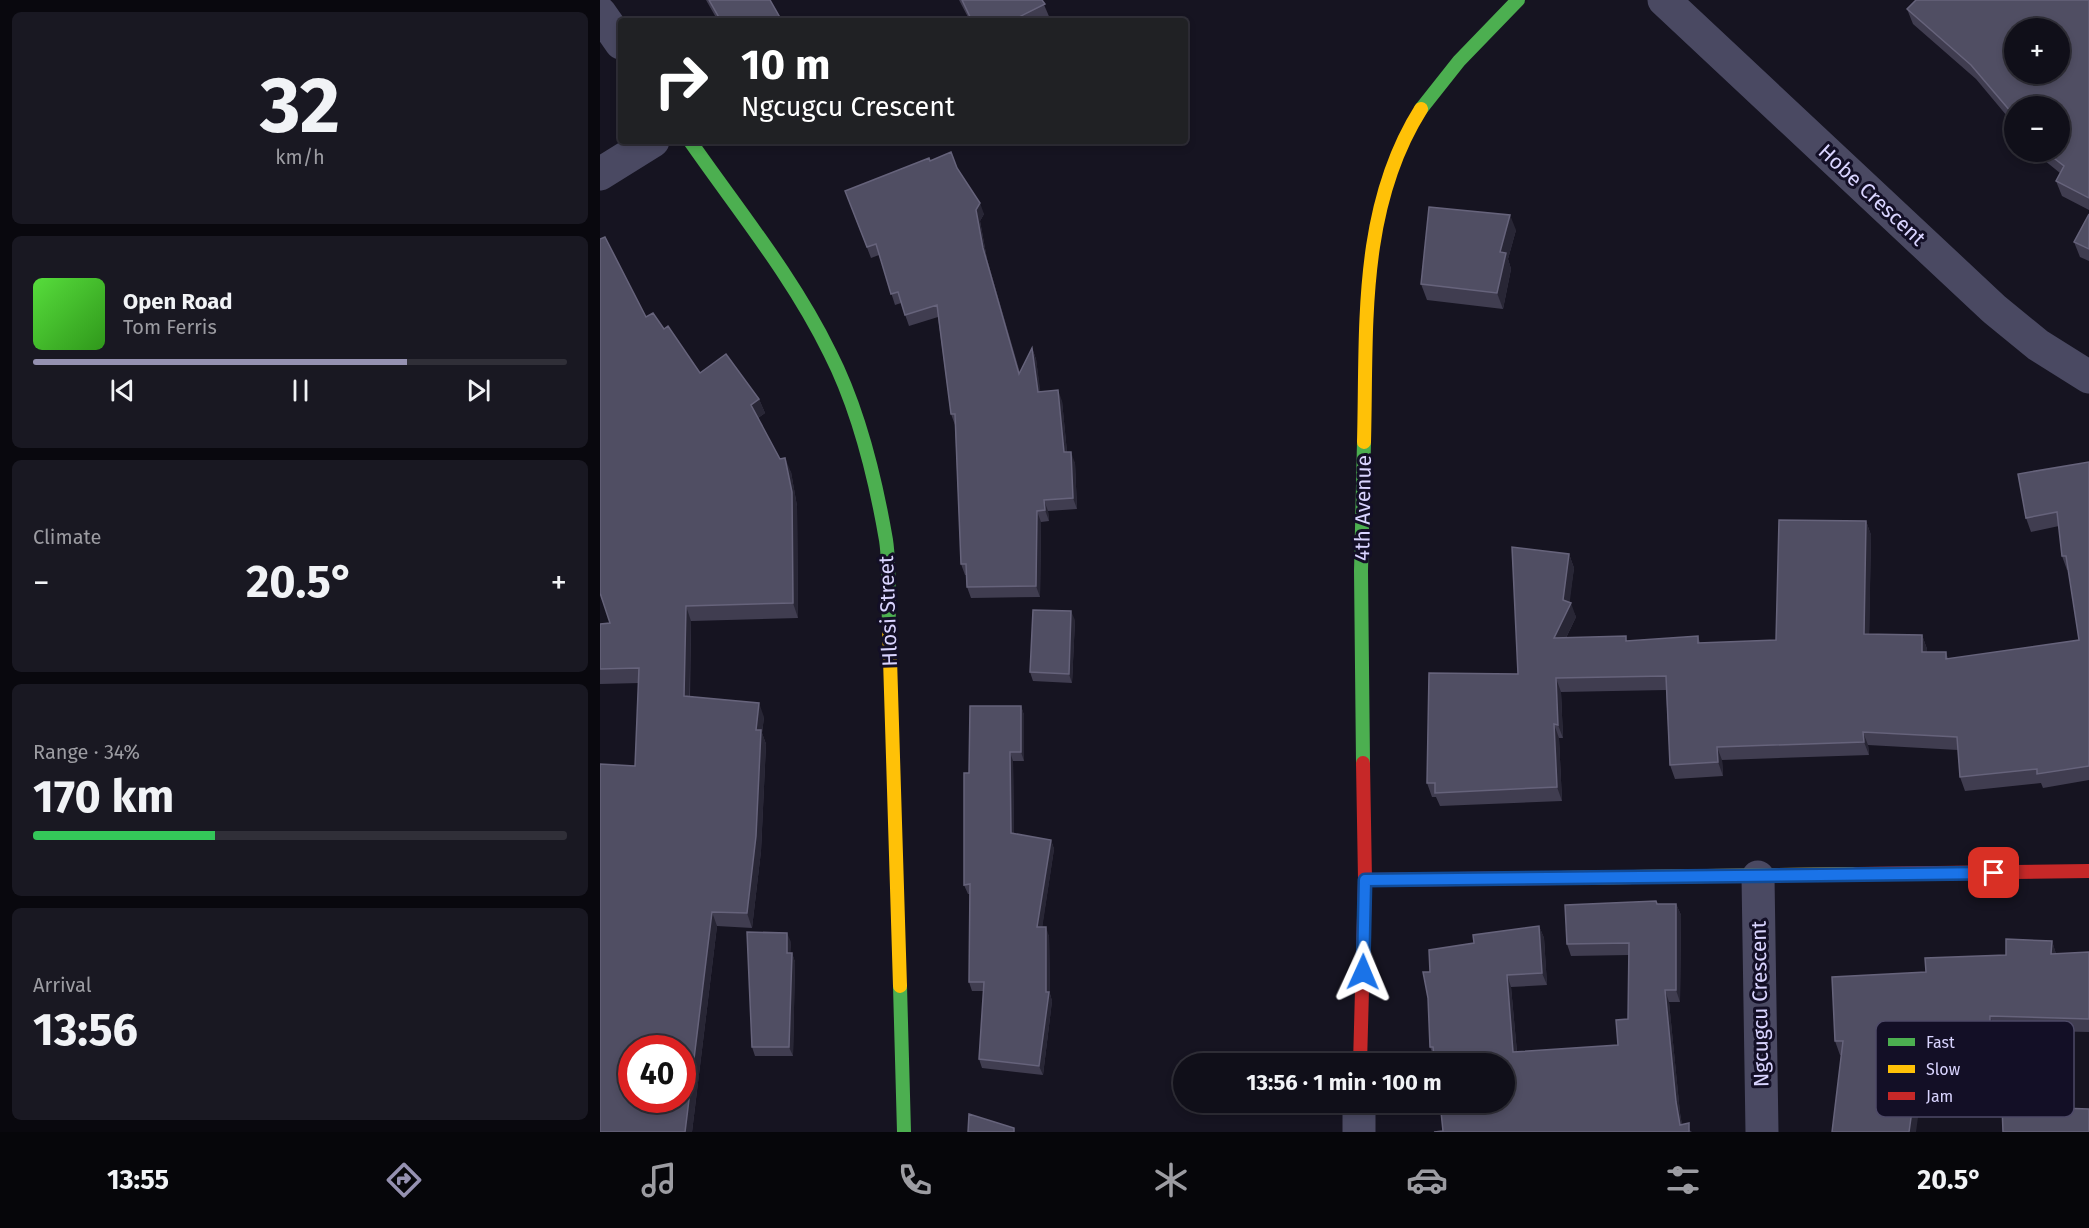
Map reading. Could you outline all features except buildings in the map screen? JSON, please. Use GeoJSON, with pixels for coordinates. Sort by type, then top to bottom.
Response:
{"type":"FeatureCollection","features":[{"type":"Feature","properties":{"kind":"street","name":"4th Avenue"},"geometry":{"type":"LineString","coordinates":[[1360,1053],[1365,880],[1361,571],[1369,272],[1374,232],[1386,180],[1404,136],[1429,97],[1463,57],[1518,0]]}},
{"type":"Feature","properties":{"kind":"street","name":"Hobe Crescent"},"geometry":{"type":"LineString","coordinates":[[1664,0],[1994,309],[2038,345],[2089,377]]}},
{"type":"Feature","properties":{"kind":"street"},"geometry":{"type":"LineString","coordinates":[[600,14],[618,39]]}},
{"type":"Feature","properties":{"kind":"street"},"geometry":{"type":"LineString","coordinates":[[600,174],[648,144]]}},
{"type":"Feature","properties":{"kind":"street","name":"Hlosi Street"},"geometry":{"type":"LineString","coordinates":[[692,144],[803,305],[844,382],[869,455],[886,542],[904,1132]]}},
{"type":"Feature","properties":{"kind":"street"},"geometry":{"type":"LineString","coordinates":[[1365,880],[1758,877],[2089,871]]}},
{"type":"Feature","properties":{"kind":"street","name":"Ngcugcu Crescent"},"geometry":{"type":"LineString","coordinates":[[1758,877],[1762,1132]]}},
{"type":"Feature","properties":{"kind":"street"},"geometry":{"type":"LineString","coordinates":[[1359,1113],[1359,1132]]}},
{"type":"Feature","properties":{"kind":"traffic: fast"},"geometry":{"type":"LineString","coordinates":[[1421,109],[1459,61],[1518,0]]}},
{"type":"Feature","properties":{"kind":"traffic: fast"},"geometry":{"type":"LineString","coordinates":[[692,144],[764,244],[799,298],[830,353],[849,397],[865,444],[882,516],[888,561],[889,626]]}},
{"type":"Feature","properties":{"kind":"traffic: fast"},"geometry":{"type":"LineString","coordinates":[[1363,763],[1361,571],[1364,442]]}},
{"type":"Feature","properties":{"kind":"traffic: fast"},"geometry":{"type":"LineString","coordinates":[[900,986],[904,1132]]}},
{"type":"Feature","properties":{"kind":"traffic: slow"},"geometry":{"type":"LineString","coordinates":[[1364,442],[1367,313],[1376,228],[1386,187],[1401,147],[1421,109]]}},
{"type":"Feature","properties":{"kind":"traffic: slow"},"geometry":{"type":"LineString","coordinates":[[889,626],[900,986]]}},
{"type":"Feature","properties":{"kind":"traffic: slow"},"geometry":{"type":"LineString","coordinates":[[1560,878],[1857,874]]}},
{"type":"Feature","properties":{"kind":"traffic: jam"},"geometry":{"type":"LineString","coordinates":[[1360,1053],[1365,880],[1363,763]]}},
{"type":"Feature","properties":{"kind":"traffic: jam"},"geometry":{"type":"LineString","coordinates":[[1857,874],[2089,871]]}},
{"type":"Feature","properties":{"kind":"traffic: jam"},"geometry":{"type":"LineString","coordinates":[[1365,880],[1560,878]]}},
{"type":"Feature","properties":{"kind":"route"},"geometry":{"type":"LineString","coordinates":[[1363,972],[1365,880],[1994,873]]}}]}
